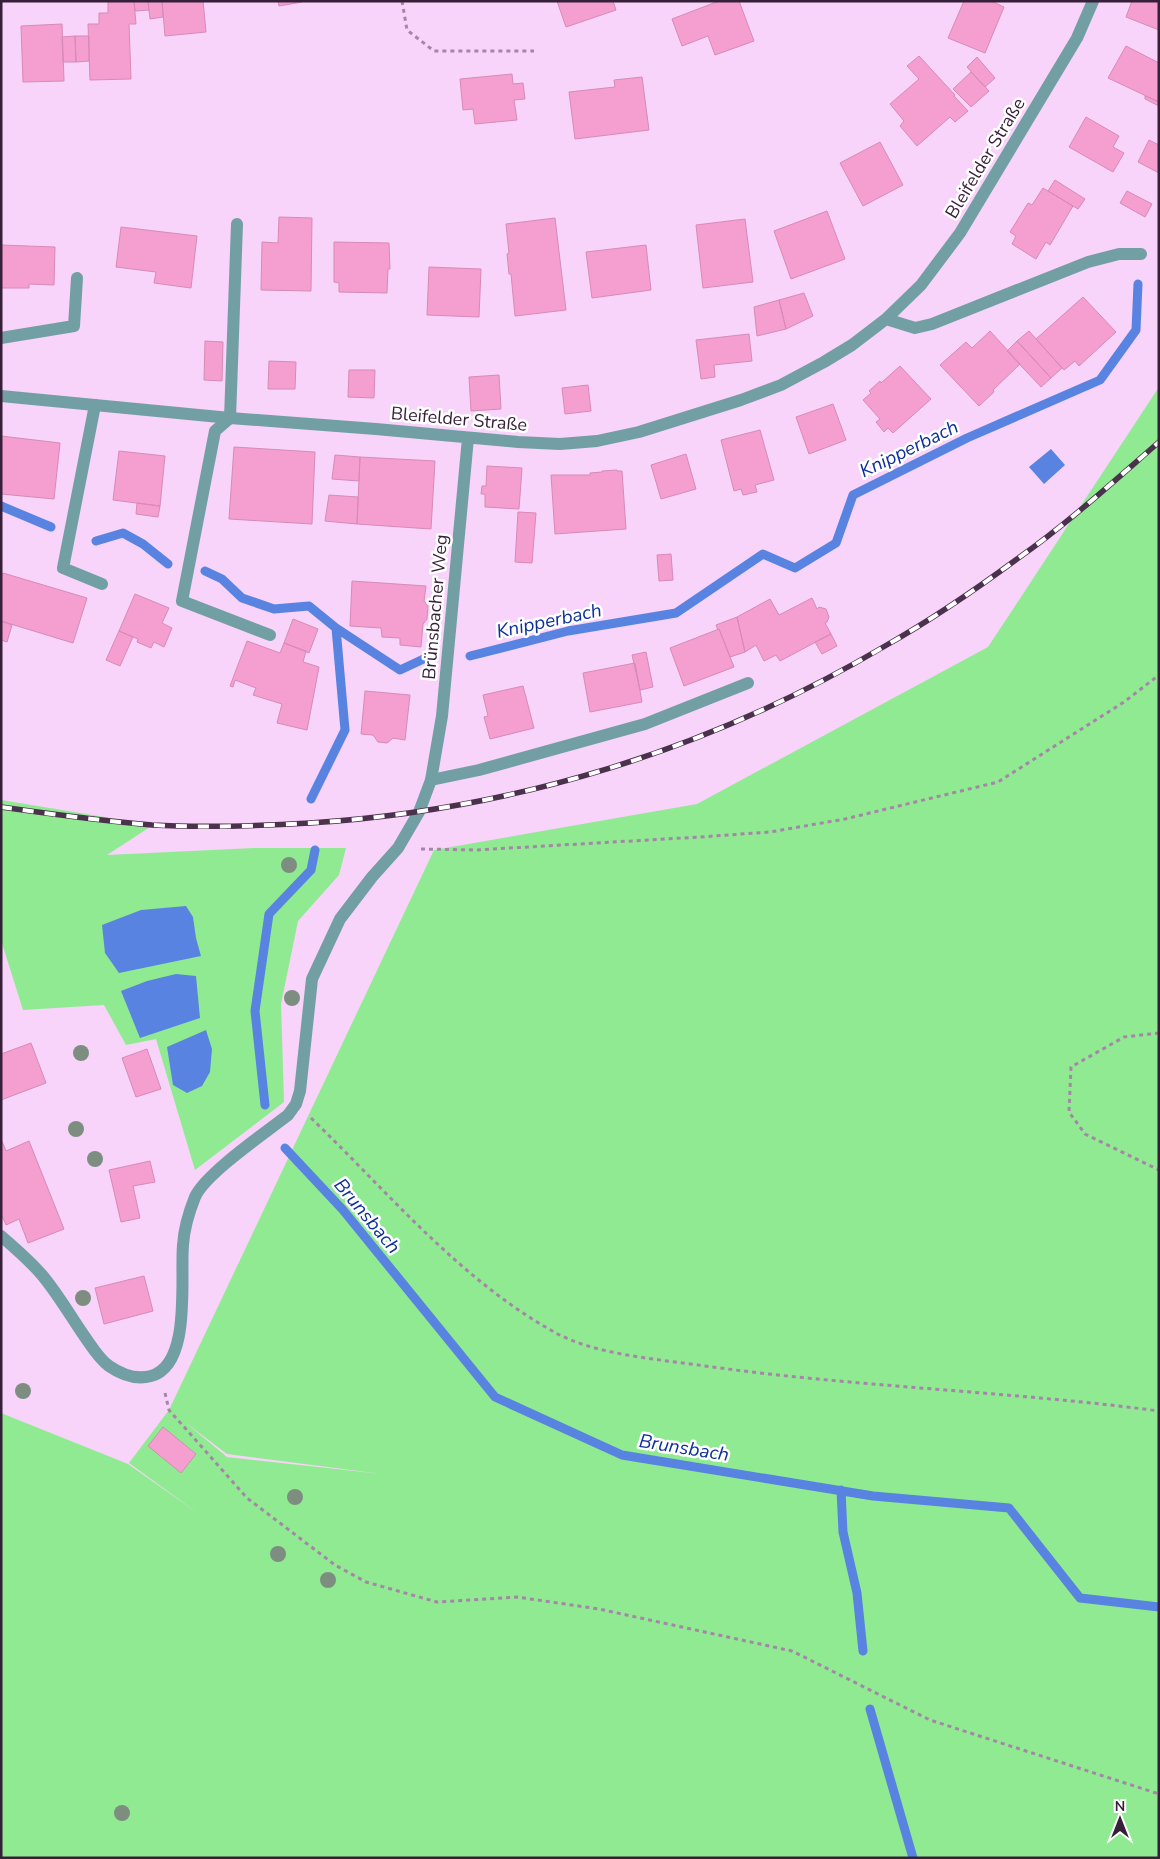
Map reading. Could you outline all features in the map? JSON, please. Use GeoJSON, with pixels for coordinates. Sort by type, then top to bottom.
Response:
{"type":"FeatureCollection","features":[{"type":"Feature","properties":{"kind":"street","name":"Bleifelder Straße"},"geometry":{"type":"LineString","coordinates":[[1,396],[230,418],[560,444],[597,441],[639,432],[741,400],[781,385],[831,358],[886,319],[921,285],[960,233],[1077,38],[1093,1]]}},
{"type":"Feature","properties":{"kind":"street"},"geometry":{"type":"LineString","coordinates":[[237,224],[230,418],[215,431],[182,601],[270,635]]}},
{"type":"Feature","properties":{"kind":"street"},"geometry":{"type":"LineString","coordinates":[[886,319],[915,328],[932,324],[1088,262],[1120,254],[1142,254]]}},
{"type":"Feature","properties":{"kind":"street"},"geometry":{"type":"LineString","coordinates":[[1,338],[74,326],[77,278]]}},
{"type":"Feature","properties":{"kind":"street"},"geometry":{"type":"LineString","coordinates":[[94,405],[63,568],[102,584]]}},
{"type":"Feature","properties":{"kind":"street","name":"Brünsbacher Weg"},"geometry":{"type":"LineString","coordinates":[[296,1104],[300,1092],[312,978],[340,919],[372,877],[398,848],[419,812],[431,780],[442,716],[468,438]]}},
{"type":"Feature","properties":{"kind":"street"},"geometry":{"type":"LineString","coordinates":[[431,780],[480,770],[645,724],[748,682]]}},
{"type":"Feature","properties":{"kind":"street"},"geometry":{"type":"LineString","coordinates":[[1,1236],[42,1276],[95,1352],[108,1366],[127,1376],[143,1378],[159,1374],[169,1365],[176,1352],[182,1304],[183,1243],[186,1223],[196,1196],[214,1174],[288,1115],[296,1104]]}},
{"type":"Feature","properties":{"kind":"path"},"geometry":{"type":"LineString","coordinates":[[402,1],[407,30],[434,51],[534,51]]}},
{"type":"Feature","properties":{"kind":"path"},"geometry":{"type":"LineString","coordinates":[[398,848],[476,850],[700,837],[770,832],[845,819],[998,782],[1124,702],[1159,675]]}},
{"type":"Feature","properties":{"kind":"path"},"geometry":{"type":"LineString","coordinates":[[1159,1033],[1124,1037],[1071,1067],[1070,1112],[1085,1134],[1159,1170]]}},
{"type":"Feature","properties":{"kind":"path"},"geometry":{"type":"LineString","coordinates":[[296,1104],[393,1202],[497,1296],[556,1333],[598,1349],[778,1376],[896,1385],[980,1394],[1086,1401],[1159,1411]]}},
{"type":"Feature","properties":{"kind":"path"},"geometry":{"type":"LineString","coordinates":[[159,1374],[169,1410],[247,1498],[335,1565],[366,1582],[437,1602],[517,1597],[599,1609],[792,1651],[930,1720],[1159,1794]]}},
{"type":"Feature","properties":{"kind":"green space"},"geometry":{"type":"Polygon","coordinates":[[[1159,387],[1159,1858],[1,1858],[1,1413],[128,1464],[199,1514],[129,1463],[169,1410],[434,850],[697,804],[988,647],[1159,387]],[[186,1423],[227,1457],[382,1474],[227,1454],[186,1423]]]}},
{"type":"Feature","properties":{"kind":"green space"},"geometry":{"type":"Polygon","coordinates":[[[1,800],[153,825],[107,855],[254,848],[346,848],[339,875],[298,921],[281,1004],[284,1102],[195,1170],[156,1039],[126,1045],[104,1005],[23,1010],[1,940],[1,800]]]}},
{"type":"Feature","properties":{"kind":"water"},"geometry":{"type":"Polygon","coordinates":[[[1051,449],[1065,465],[1044,484],[1029,467],[1051,449]]]}},
{"type":"Feature","properties":{"kind":"water"},"geometry":{"type":"Polygon","coordinates":[[[186,906],[193,917],[201,956],[119,973],[105,953],[102,925],[141,910],[186,906]]]}},
{"type":"Feature","properties":{"kind":"water"},"geometry":{"type":"Polygon","coordinates":[[[176,974],[196,976],[200,1018],[140,1038],[121,991],[147,981],[176,974]]]}},
{"type":"Feature","properties":{"kind":"water"},"geometry":{"type":"Polygon","coordinates":[[[206,1030],[212,1049],[210,1072],[202,1086],[187,1093],[173,1085],[167,1047],[206,1030]]]}},
{"type":"Feature","properties":{"kind":"building"},"geometry":{"type":"Polygon","coordinates":[[[108,1],[134,1],[136,24],[129,24],[131,79],[90,80],[88,24],[99,24],[99,13],[108,13],[108,1]]]}},
{"type":"Feature","properties":{"kind":"building"},"geometry":{"type":"Polygon","coordinates":[[[134,1],[148,1],[149,10],[135,11],[134,1]]]}},
{"type":"Feature","properties":{"kind":"building"},"geometry":{"type":"Polygon","coordinates":[[[148,1],[162,1],[163,17],[150,19],[148,1]]]}},
{"type":"Feature","properties":{"kind":"building"},"geometry":{"type":"Polygon","coordinates":[[[162,1],[203,1],[206,32],[165,36],[162,1]]]}},
{"type":"Feature","properties":{"kind":"building"},"geometry":{"type":"Polygon","coordinates":[[[278,1],[302,1],[302,2],[279,6],[278,1]]]}},
{"type":"Feature","properties":{"kind":"building"},"geometry":{"type":"Polygon","coordinates":[[[557,1],[613,1],[616,10],[566,27],[557,1]]]}},
{"type":"Feature","properties":{"kind":"building"},"geometry":{"type":"Polygon","coordinates":[[[719,1],[739,1],[754,41],[715,55],[708,36],[682,46],[672,19],[719,1]]]}},
{"type":"Feature","properties":{"kind":"building"},"geometry":{"type":"Polygon","coordinates":[[[964,1],[991,1],[1004,7],[985,53],[948,38],[964,1]]]}},
{"type":"Feature","properties":{"kind":"building"},"geometry":{"type":"Polygon","coordinates":[[[1132,1],[1159,1],[1159,30],[1126,17],[1132,1]]]}},
{"type":"Feature","properties":{"kind":"building"},"geometry":{"type":"Polygon","coordinates":[[[62,24],[64,81],[23,82],[21,26],[62,24]]]}},
{"type":"Feature","properties":{"kind":"building"},"geometry":{"type":"Polygon","coordinates":[[[75,36],[89,36],[89,61],[76,62],[75,36]]]}},
{"type":"Feature","properties":{"kind":"building"},"geometry":{"type":"Polygon","coordinates":[[[75,36],[76,62],[63,62],[62,37],[75,36]]]}},
{"type":"Feature","properties":{"kind":"building"},"geometry":{"type":"Polygon","coordinates":[[[1126,46],[1159,63],[1159,102],[1108,78],[1126,46]]]}},
{"type":"Feature","properties":{"kind":"building"},"geometry":{"type":"Polygon","coordinates":[[[919,56],[968,111],[955,122],[950,117],[917,146],[900,126],[904,121],[890,104],[919,79],[907,66],[919,56]]]}},
{"type":"Feature","properties":{"kind":"building"},"geometry":{"type":"Polygon","coordinates":[[[977,57],[995,78],[985,87],[967,67],[977,57]]]}},
{"type":"Feature","properties":{"kind":"building"},"geometry":{"type":"Polygon","coordinates":[[[971,72],[989,91],[971,107],[953,89],[971,72]]]}},
{"type":"Feature","properties":{"kind":"building"},"geometry":{"type":"Polygon","coordinates":[[[512,74],[513,84],[523,83],[525,99],[514,100],[517,120],[475,124],[473,109],[463,110],[460,79],[512,74]]]}},
{"type":"Feature","properties":{"kind":"building"},"geometry":{"type":"Polygon","coordinates":[[[642,77],[649,130],[575,139],[569,92],[615,87],[614,80],[642,77]]]}},
{"type":"Feature","properties":{"kind":"building"},"geometry":{"type":"Polygon","coordinates":[[[1145,96],[1159,102],[1159,106],[1145,99],[1145,96]]]}},
{"type":"Feature","properties":{"kind":"building"},"geometry":{"type":"Polygon","coordinates":[[[1086,117],[1119,136],[1113,147],[1124,153],[1113,172],[1069,147],[1086,117]]]}},
{"type":"Feature","properties":{"kind":"building"},"geometry":{"type":"Polygon","coordinates":[[[1149,140],[1159,145],[1159,173],[1138,162],[1149,140]]]}},
{"type":"Feature","properties":{"kind":"building"},"geometry":{"type":"Polygon","coordinates":[[[880,142],[903,185],[863,206],[840,163],[880,142]]]}},
{"type":"Feature","properties":{"kind":"building"},"geometry":{"type":"Polygon","coordinates":[[[1055,180],[1085,199],[1078,209],[1048,191],[1055,180]]]}},
{"type":"Feature","properties":{"kind":"building"},"geometry":{"type":"Polygon","coordinates":[[[1043,188],[1073,206],[1050,245],[1046,242],[1036,259],[1012,244],[1016,236],[1010,232],[1028,203],[1032,205],[1043,188]]]}},
{"type":"Feature","properties":{"kind":"building"},"geometry":{"type":"Polygon","coordinates":[[[1127,191],[1152,204],[1145,217],[1120,203],[1127,191]]]}},
{"type":"Feature","properties":{"kind":"building"},"geometry":{"type":"Polygon","coordinates":[[[827,211],[845,259],[791,279],[774,231],[827,211]]]}},
{"type":"Feature","properties":{"kind":"building"},"geometry":{"type":"Polygon","coordinates":[[[279,217],[312,218],[311,291],[261,290],[262,242],[278,243],[279,217]]]}},
{"type":"Feature","properties":{"kind":"building"},"geometry":{"type":"Polygon","coordinates":[[[555,218],[566,310],[515,316],[507,254],[509,253],[506,224],[555,218]]]}},
{"type":"Feature","properties":{"kind":"building"},"geometry":{"type":"Polygon","coordinates":[[[745,219],[753,282],[703,288],[696,225],[745,219]]]}},
{"type":"Feature","properties":{"kind":"building"},"geometry":{"type":"Polygon","coordinates":[[[121,227],[197,236],[191,288],[154,283],[156,272],[116,267],[121,227]]]}},
{"type":"Feature","properties":{"kind":"building"},"geometry":{"type":"Polygon","coordinates":[[[334,242],[389,243],[390,269],[388,269],[387,293],[339,292],[339,283],[334,282],[334,242]]]}},
{"type":"Feature","properties":{"kind":"building"},"geometry":{"type":"Polygon","coordinates":[[[1,245],[55,247],[54,285],[29,284],[29,288],[1,288],[1,245]]]}},
{"type":"Feature","properties":{"kind":"building"},"geometry":{"type":"Polygon","coordinates":[[[646,245],[651,290],[592,298],[586,252],[646,245]]]}},
{"type":"Feature","properties":{"kind":"building"},"geometry":{"type":"Polygon","coordinates":[[[429,267],[481,269],[479,317],[427,315],[429,267]]]}},
{"type":"Feature","properties":{"kind":"building"},"geometry":{"type":"Polygon","coordinates":[[[804,293],[813,316],[786,329],[779,300],[804,293]]]}},
{"type":"Feature","properties":{"kind":"building"},"geometry":{"type":"Polygon","coordinates":[[[1083,297],[1116,332],[1079,366],[1075,361],[1064,370],[1036,339],[1083,297]]]}},
{"type":"Feature","properties":{"kind":"building"},"geometry":{"type":"Polygon","coordinates":[[[779,300],[786,329],[757,336],[754,307],[779,300]]]}},
{"type":"Feature","properties":{"kind":"building"},"geometry":{"type":"Polygon","coordinates":[[[990,331],[1020,364],[979,406],[940,365],[966,342],[972,348],[990,331]]]}},
{"type":"Feature","properties":{"kind":"building"},"geometry":{"type":"Polygon","coordinates":[[[1029,331],[1062,368],[1051,378],[1017,341],[1029,331]]]}},
{"type":"Feature","properties":{"kind":"building"},"geometry":{"type":"Polygon","coordinates":[[[749,334],[752,361],[714,365],[715,377],[701,379],[696,340],[749,334]]]}},
{"type":"Feature","properties":{"kind":"building"},"geometry":{"type":"Polygon","coordinates":[[[205,341],[223,342],[222,381],[204,380],[205,341]]]}},
{"type":"Feature","properties":{"kind":"building"},"geometry":{"type":"Polygon","coordinates":[[[1017,341],[1051,378],[1041,387],[1007,351],[1017,341]]]}},
{"type":"Feature","properties":{"kind":"building"},"geometry":{"type":"Polygon","coordinates":[[[269,361],[296,362],[295,389],[268,389],[269,361]]]}},
{"type":"Feature","properties":{"kind":"building"},"geometry":{"type":"Polygon","coordinates":[[[900,366],[931,399],[893,433],[888,428],[884,432],[876,422],[880,419],[863,400],[871,393],[869,391],[900,366]]]}},
{"type":"Feature","properties":{"kind":"building"},"geometry":{"type":"Polygon","coordinates":[[[349,370],[375,370],[374,398],[348,397],[349,370]]]}},
{"type":"Feature","properties":{"kind":"building"},"geometry":{"type":"Polygon","coordinates":[[[499,375],[501,409],[471,411],[469,377],[499,375]]]}},
{"type":"Feature","properties":{"kind":"building"},"geometry":{"type":"Polygon","coordinates":[[[588,385],[591,411],[565,414],[562,388],[588,385]]]}},
{"type":"Feature","properties":{"kind":"building"},"geometry":{"type":"Polygon","coordinates":[[[833,404],[846,440],[809,454],[796,417],[833,404]]]}},
{"type":"Feature","properties":{"kind":"building"},"geometry":{"type":"Polygon","coordinates":[[[760,430],[774,480],[755,485],[757,492],[743,495],[741,489],[734,491],[721,440],[760,430]]]}},
{"type":"Feature","properties":{"kind":"building"},"geometry":{"type":"Polygon","coordinates":[[[1,436],[60,443],[54,499],[1,494],[1,436]]]}},
{"type":"Feature","properties":{"kind":"building"},"geometry":{"type":"Polygon","coordinates":[[[234,447],[315,452],[312,524],[229,519],[234,447]]]}},
{"type":"Feature","properties":{"kind":"building"},"geometry":{"type":"Polygon","coordinates":[[[119,451],[165,456],[160,506],[113,500],[119,451]]]}},
{"type":"Feature","properties":{"kind":"building"},"geometry":{"type":"Polygon","coordinates":[[[686,454],[696,489],[661,499],[651,465],[686,454]]]}},
{"type":"Feature","properties":{"kind":"building"},"geometry":{"type":"Polygon","coordinates":[[[335,455],[360,457],[359,481],[332,479],[335,455]]]}},
{"type":"Feature","properties":{"kind":"building"},"geometry":{"type":"Polygon","coordinates":[[[360,457],[435,461],[431,529],[357,524],[360,457]]]}},
{"type":"Feature","properties":{"kind":"building"},"geometry":{"type":"Polygon","coordinates":[[[487,466],[522,468],[519,509],[485,507],[485,494],[481,494],[482,486],[486,486],[487,466]]]}},
{"type":"Feature","properties":{"kind":"building"},"geometry":{"type":"Polygon","coordinates":[[[622,471],[626,529],[555,534],[551,475],[590,475],[590,473],[622,471]]]}},
{"type":"Feature","properties":{"kind":"building"},"geometry":{"type":"Polygon","coordinates":[[[329,495],[358,497],[357,524],[325,521],[329,495]]]}},
{"type":"Feature","properties":{"kind":"building"},"geometry":{"type":"Polygon","coordinates":[[[137,503],[160,506],[158,517],[136,514],[137,503]]]}},
{"type":"Feature","properties":{"kind":"building"},"geometry":{"type":"Polygon","coordinates":[[[518,512],[536,513],[532,563],[515,562],[518,512]]]}},
{"type":"Feature","properties":{"kind":"building"},"geometry":{"type":"Polygon","coordinates":[[[671,554],[673,580],[659,581],[657,555],[671,554]]]}},
{"type":"Feature","properties":{"kind":"building"},"geometry":{"type":"Polygon","coordinates":[[[3,573],[87,598],[73,643],[1,621],[1,578],[3,573]]]}},
{"type":"Feature","properties":{"kind":"building"},"geometry":{"type":"Polygon","coordinates":[[[352,581],[426,586],[424,601],[428,606],[427,619],[423,624],[421,647],[400,645],[400,638],[382,637],[381,628],[350,626],[352,581]]]}},
{"type":"Feature","properties":{"kind":"building"},"geometry":{"type":"Polygon","coordinates":[[[135,594],[169,608],[162,623],[172,628],[164,647],[154,642],[151,648],[137,642],[138,639],[119,631],[135,594]]]}},
{"type":"Feature","properties":{"kind":"building"},"geometry":{"type":"Polygon","coordinates":[[[812,598],[817,609],[819,607],[826,609],[829,617],[825,623],[831,634],[780,661],[776,655],[764,661],[756,645],[745,652],[737,617],[770,599],[779,615],[812,598]]]}},
{"type":"Feature","properties":{"kind":"building"},"geometry":{"type":"Polygon","coordinates":[[[737,617],[745,652],[730,657],[716,625],[737,617]]]}},
{"type":"Feature","properties":{"kind":"building"},"geometry":{"type":"Polygon","coordinates":[[[293,619],[318,629],[309,653],[284,643],[293,619]]]}},
{"type":"Feature","properties":{"kind":"building"},"geometry":{"type":"Polygon","coordinates":[[[1,621],[12,625],[7,642],[1,640],[1,621]]]}},
{"type":"Feature","properties":{"kind":"building"},"geometry":{"type":"Polygon","coordinates":[[[719,629],[734,667],[684,686],[670,648],[719,629]]]}},
{"type":"Feature","properties":{"kind":"building"},"geometry":{"type":"Polygon","coordinates":[[[119,631],[133,637],[120,666],[106,660],[119,631]]]}},
{"type":"Feature","properties":{"kind":"building"},"geometry":{"type":"Polygon","coordinates":[[[831,634],[837,646],[822,654],[815,642],[831,634]]]}},
{"type":"Feature","properties":{"kind":"building"},"geometry":{"type":"Polygon","coordinates":[[[247,641],[280,653],[284,643],[306,651],[303,662],[319,667],[307,730],[277,723],[282,704],[253,695],[256,688],[235,680],[233,687],[230,686],[247,641]]]}},
{"type":"Feature","properties":{"kind":"building"},"geometry":{"type":"Polygon","coordinates":[[[646,652],[653,687],[640,690],[632,655],[646,652]]]}},
{"type":"Feature","properties":{"kind":"building"},"geometry":{"type":"Polygon","coordinates":[[[635,663],[642,702],[590,712],[583,673],[635,663]]]}},
{"type":"Feature","properties":{"kind":"building"},"geometry":{"type":"Polygon","coordinates":[[[523,686],[534,728],[490,739],[484,717],[488,716],[483,695],[523,686]]]}},
{"type":"Feature","properties":{"kind":"building"},"geometry":{"type":"Polygon","coordinates":[[[365,691],[410,695],[405,740],[393,738],[387,743],[378,742],[373,735],[361,734],[365,691]]]}},
{"type":"Feature","properties":{"kind":"building"},"geometry":{"type":"Polygon","coordinates":[[[31,1043],[46,1083],[1,1100],[1,1054],[31,1043]]]}},
{"type":"Feature","properties":{"kind":"building"},"geometry":{"type":"Polygon","coordinates":[[[147,1049],[161,1089],[136,1097],[122,1058],[147,1049]]]}},
{"type":"Feature","properties":{"kind":"building"},"geometry":{"type":"Polygon","coordinates":[[[1,1139],[6,1151],[29,1141],[64,1229],[28,1243],[19,1219],[6,1225],[1,1214],[1,1139]]]}},
{"type":"Feature","properties":{"kind":"building"},"geometry":{"type":"Polygon","coordinates":[[[150,1161],[155,1182],[133,1186],[140,1218],[121,1222],[109,1170],[150,1161]]]}},
{"type":"Feature","properties":{"kind":"building"},"geometry":{"type":"Polygon","coordinates":[[[144,1276],[153,1311],[104,1324],[95,1288],[144,1276]]]}},
{"type":"Feature","properties":{"kind":"building"},"geometry":{"type":"Polygon","coordinates":[[[163,1427],[196,1454],[181,1473],[148,1446],[163,1427]]]}},
{"type":"Feature","properties":{"kind":"waterway","name":"Knipperbach"},"geometry":{"type":"LineString","coordinates":[[470,656],[568,631],[676,613],[763,554],[795,568],[836,543],[853,495],[967,438],[1100,380],[1136,330],[1138,284]]}},
{"type":"Feature","properties":{"kind":"waterway","name":"Knipperbach"},"geometry":{"type":"LineString","coordinates":[[1,506],[51,527]]}},
{"type":"Feature","properties":{"kind":"waterway","name":"Knipperbach"},"geometry":{"type":"LineString","coordinates":[[96,541],[123,533],[143,544],[168,564]]}},
{"type":"Feature","properties":{"kind":"waterway","name":"Knipperbach"},"geometry":{"type":"LineString","coordinates":[[205,571],[222,579],[242,598],[274,609],[309,606],[336,628],[400,670],[430,656]]}},
{"type":"Feature","properties":{"kind":"waterway","name":"Brunsbach"},"geometry":{"type":"LineString","coordinates":[[311,799],[345,730],[336,628]]}},
{"type":"Feature","properties":{"kind":"waterway","name":"Brunsbach"},"geometry":{"type":"LineString","coordinates":[[265,1105],[255,1011],[269,914],[311,870],[315,850]]}},
{"type":"Feature","properties":{"kind":"waterway","name":"Brunsbach"},"geometry":{"type":"LineString","coordinates":[[285,1148],[343,1210],[495,1397],[622,1455],[873,1496],[1009,1508],[1080,1598],[1159,1607]]}},
{"type":"Feature","properties":{"kind":"waterway"},"geometry":{"type":"LineString","coordinates":[[841,1490],[843,1532],[857,1593],[863,1651]]}},
{"type":"Feature","properties":{"kind":"waterway"},"geometry":{"type":"LineString","coordinates":[[870,1709],[913,1858]]}},
{"type":"Feature","properties":{"kind":"railway"},"geometry":{"type":"LineString","coordinates":[[1,807],[152,825],[231,826],[310,823],[386,816],[461,804],[535,789],[608,769],[680,744],[750,716],[818,683],[902,636],[969,593],[1036,546],[1159,442]]}}]}
